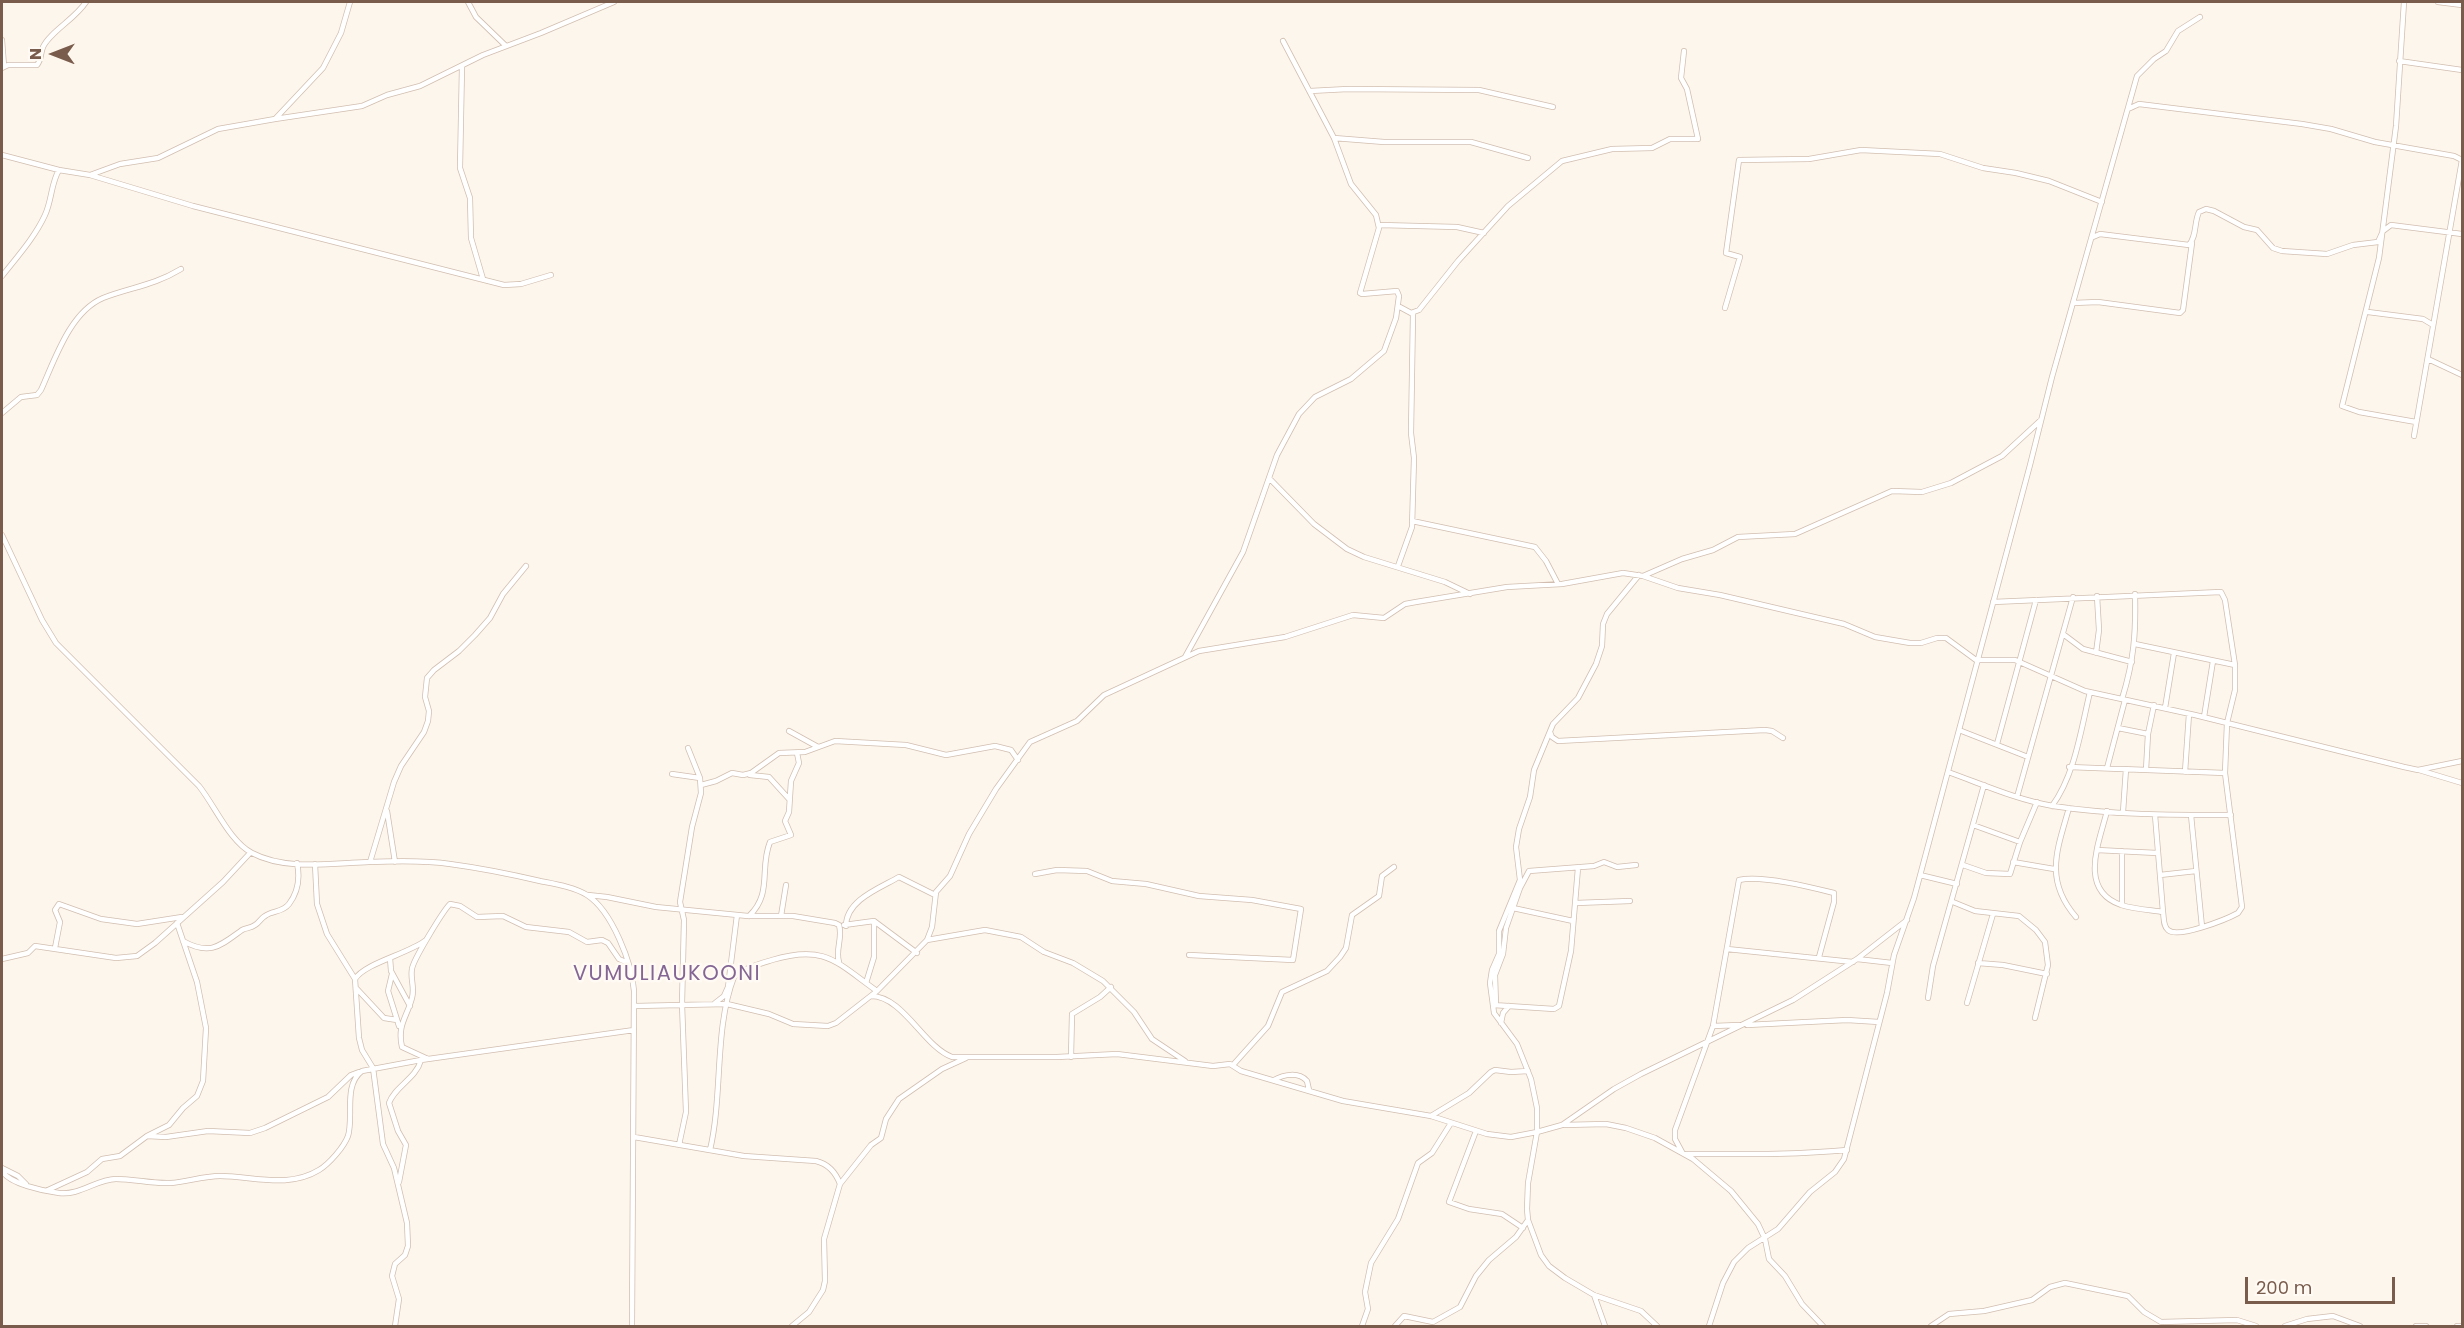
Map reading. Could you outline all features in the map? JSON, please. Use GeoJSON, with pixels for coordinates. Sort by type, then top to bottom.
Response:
{"type":"FeatureCollection","features":[{"type":"Feature","properties":{"kind":"street"},"geometry":{"type":"LineString","coordinates":[[2,40],[3,67],[37,65],[44,46],[86,2]]}},
{"type":"Feature","properties":{"kind":"street"},"geometry":{"type":"LineString","coordinates":[[275,119],[323,68],[341,33],[350,2]]}},
{"type":"Feature","properties":{"kind":"street"},"geometry":{"type":"LineString","coordinates":[[468,2],[485,27],[506,46]]}},
{"type":"Feature","properties":{"kind":"street"},"geometry":{"type":"LineString","coordinates":[[90,175],[120,164],[158,158],[218,129],[362,106],[387,95],[420,86],[506,46],[614,2]]}},
{"type":"Feature","properties":{"kind":"street"},"geometry":{"type":"LineString","coordinates":[[2404,2],[2396,118],[2383,231],[2368,312],[2342,406],[2359,412],[2416,423]]}},
{"type":"Feature","properties":{"kind":"street"},"geometry":{"type":"LineString","coordinates":[[2438,2],[2463,5]]}},
{"type":"Feature","properties":{"kind":"street"},"geometry":{"type":"LineString","coordinates":[[1709,1326],[1723,1283],[1734,1262],[1748,1248],[1765,1239],[1796,1211],[1817,1186],[1834,1172],[1847,1150],[1880,1022],[1892,963],[1920,875],[2041,420],[2137,76],[2154,59],[2165,52],[2178,31],[2200,17]]}},
{"type":"Feature","properties":{"kind":"street"},"geometry":{"type":"LineString","coordinates":[[1185,657],[1242,552],[1277,455],[1306,405],[1328,388],[1351,379],[1384,351],[1390,339],[1398,306],[1397,291],[1360,293],[1380,225],[1376,215],[1351,184],[1334,138],[1283,41]]}},
{"type":"Feature","properties":{"kind":"street"},"geometry":{"type":"LineString","coordinates":[[1413,314],[1419,310],[1508,206],[1562,161],[1612,149],[1652,148],[1670,139],[1698,139],[1687,89],[1681,78],[1684,51]]}},
{"type":"Feature","properties":{"kind":"street"},"geometry":{"type":"LineString","coordinates":[[2399,61],[2463,70]]}},
{"type":"Feature","properties":{"kind":"street"},"geometry":{"type":"LineString","coordinates":[[462,66],[460,168],[470,198],[471,238],[483,279]]}},
{"type":"Feature","properties":{"kind":"street"},"geometry":{"type":"LineString","coordinates":[[1310,91],[1479,90],[1553,107]]}},
{"type":"Feature","properties":{"kind":"street"},"geometry":{"type":"LineString","coordinates":[[2128,109],[2139,104],[2279,121],[2331,129],[2392,145],[2454,156],[2462,160],[2414,436]]}},
{"type":"Feature","properties":{"kind":"street"},"geometry":{"type":"LineString","coordinates":[[1334,138],[1384,142],[1471,142],[1528,158]]}},
{"type":"Feature","properties":{"kind":"street"},"geometry":{"type":"LineString","coordinates":[[1725,308],[1740,257],[1726,253],[1739,160],[1809,159],[1861,150],[1941,154],[1989,170],[2016,173],[2049,181],[2102,202]]}},
{"type":"Feature","properties":{"kind":"street"},"geometry":{"type":"LineString","coordinates":[[2,155],[59,170],[90,175],[193,206],[372,250],[441,271],[512,286],[541,279],[551,274]]}},
{"type":"Feature","properties":{"kind":"street"},"geometry":{"type":"LineString","coordinates":[[2,276],[44,217],[59,170]]}},
{"type":"Feature","properties":{"kind":"street"},"geometry":{"type":"LineString","coordinates":[[2073,303],[2098,302],[2182,312],[2197,215],[2206,209],[2260,232],[2273,248],[2282,251],[2331,253],[2353,245],[2376,243],[2383,231],[2391,225],[2463,234]]}},
{"type":"Feature","properties":{"kind":"street"},"geometry":{"type":"LineString","coordinates":[[1380,225],[1457,227],[1484,233]]}},
{"type":"Feature","properties":{"kind":"street"},"geometry":{"type":"LineString","coordinates":[[2093,237],[2100,234],[2183,246],[2193,241]]}},
{"type":"Feature","properties":{"kind":"street"},"geometry":{"type":"LineString","coordinates":[[2,413],[21,398],[37,395],[70,331],[88,307],[114,295],[153,284],[181,269]]}},
{"type":"Feature","properties":{"kind":"street"},"geometry":{"type":"LineString","coordinates":[[1398,306],[1413,314]]}},
{"type":"Feature","properties":{"kind":"street"},"geometry":{"type":"LineString","coordinates":[[2368,312],[2423,319],[2433,326]]}},
{"type":"Feature","properties":{"kind":"street"},"geometry":{"type":"LineString","coordinates":[[1398,566],[1411,531],[1412,521],[1413,314]]}},
{"type":"Feature","properties":{"kind":"street"},"geometry":{"type":"LineString","coordinates":[[2428,359],[2463,375]]}},
{"type":"Feature","properties":{"kind":"street"},"geometry":{"type":"LineString","coordinates":[[1657,1326],[1641,1311],[1594,1295],[1549,1266],[1541,1255],[1528,1220],[1528,1183],[1538,1132],[1537,1108],[1528,1071],[1517,1044],[1496,1017],[1490,976],[1499,954],[1499,932],[1521,875],[1516,854],[1519,829],[1530,797],[1534,770],[1550,732],[1557,719],[1578,698],[1596,664],[1602,646],[1603,624],[1607,614],[1641,576],[1676,561],[1713,550],[1738,537],[1795,534],[1892,491],[1922,492],[1951,483],[2002,456],[2041,420]]}},
{"type":"Feature","properties":{"kind":"street"},"geometry":{"type":"LineString","coordinates":[[1269,478],[1314,524],[1347,549],[1364,557],[1456,586],[1471,594]]}},
{"type":"Feature","properties":{"kind":"street"},"geometry":{"type":"LineString","coordinates":[[1412,521],[1535,547],[1546,561],[1558,584]]}},
{"type":"Feature","properties":{"kind":"street"},"geometry":{"type":"LineString","coordinates":[[2,535],[37,611],[56,643],[199,786],[214,805],[231,835],[250,853],[271,860],[315,864],[450,863],[551,883],[588,895],[681,910],[807,918],[846,926],[874,921],[917,953]]}},
{"type":"Feature","properties":{"kind":"street"},"geometry":{"type":"LineString","coordinates":[[370,862],[391,789],[401,766],[424,732],[428,721],[429,711],[425,697],[427,678],[459,651],[490,618],[503,594],[526,566]]}},
{"type":"Feature","properties":{"kind":"street"},"geometry":{"type":"LineString","coordinates":[[635,1006],[726,1004],[776,1016],[790,1023],[828,1026],[842,1020],[877,991],[917,953],[927,940],[932,927],[935,895],[950,876],[969,834],[996,789],[1030,742],[1077,721],[1104,695],[1207,649],[1285,637],[1353,615],[1384,618],[1405,604],[1507,587],[1558,584],[1605,575],[1623,573],[1641,576],[1678,588],[1720,595],[1844,624],[1861,632],[1895,641],[1921,643],[1946,638],[1976,660],[2019,661],[2075,688],[2204,717],[2463,783]]}},
{"type":"Feature","properties":{"kind":"street"},"geometry":{"type":"LineString","coordinates":[[1993,602],[2221,592],[2225,600],[2235,665],[2235,690],[2227,723],[2225,773],[2242,907],[2235,915],[2202,927],[2173,933],[2165,926],[2155,815]]}},
{"type":"Feature","properties":{"kind":"street"},"geometry":{"type":"LineString","coordinates":[[2107,768],[2118,728],[2135,644],[2135,594]]}},
{"type":"Feature","properties":{"kind":"street"},"geometry":{"type":"LineString","coordinates":[[2096,653],[2099,630],[2097,596]]}},
{"type":"Feature","properties":{"kind":"street"},"geometry":{"type":"LineString","coordinates":[[2016,797],[2073,597]]}},
{"type":"Feature","properties":{"kind":"street"},"geometry":{"type":"LineString","coordinates":[[1997,744],[2036,600]]}},
{"type":"Feature","properties":{"kind":"street"},"geometry":{"type":"LineString","coordinates":[[2063,634],[2083,649],[2132,662]]}},
{"type":"Feature","properties":{"kind":"street"},"geometry":{"type":"LineString","coordinates":[[2135,644],[2235,665]]}},
{"type":"Feature","properties":{"kind":"street"},"geometry":{"type":"LineString","coordinates":[[2165,708],[2174,652]]}},
{"type":"Feature","properties":{"kind":"street"},"geometry":{"type":"LineString","coordinates":[[2204,717],[2213,661]]}},
{"type":"Feature","properties":{"kind":"street"},"geometry":{"type":"LineString","coordinates":[[2052,806],[2070,767],[2090,692]]}},
{"type":"Feature","properties":{"kind":"street"},"geometry":{"type":"LineString","coordinates":[[2146,770],[2148,734],[2154,705]]}},
{"type":"Feature","properties":{"kind":"street"},"geometry":{"type":"LineString","coordinates":[[2185,772],[2189,714]]}},
{"type":"Feature","properties":{"kind":"street"},"geometry":{"type":"LineString","coordinates":[[2118,728],[2148,734]]}},
{"type":"Feature","properties":{"kind":"street"},"geometry":{"type":"LineString","coordinates":[[1959,729],[2028,757]]}},
{"type":"Feature","properties":{"kind":"street"},"geometry":{"type":"LineString","coordinates":[[1550,732],[1554,740],[1562,741],[1765,730],[1772,731],[1783,738]]}},
{"type":"Feature","properties":{"kind":"street"},"geometry":{"type":"LineString","coordinates":[[789,732],[818,747]]}},
{"type":"Feature","properties":{"kind":"street"},"geometry":{"type":"LineString","coordinates":[[747,774],[757,770],[779,753],[797,753],[835,741],[914,746],[946,754],[994,746],[1011,750],[1018,760]]}},
{"type":"Feature","properties":{"kind":"street"},"geometry":{"type":"LineString","coordinates":[[679,1145],[686,1112],[682,1004],[684,920],[681,910],[682,882],[701,785],[688,748]]}},
{"type":"Feature","properties":{"kind":"street"},"geometry":{"type":"LineString","coordinates":[[748,916],[757,907],[765,889],[770,842],[791,836],[785,824],[789,812],[791,781],[799,764],[797,753]]}},
{"type":"Feature","properties":{"kind":"street"},"geometry":{"type":"LineString","coordinates":[[2418,770],[2463,761]]}},
{"type":"Feature","properties":{"kind":"street"},"geometry":{"type":"LineString","coordinates":[[2070,767],[2225,773]]}},
{"type":"Feature","properties":{"kind":"street"},"geometry":{"type":"LineString","coordinates":[[2123,812],[2126,769]]}},
{"type":"Feature","properties":{"kind":"street"},"geometry":{"type":"LineString","coordinates":[[1948,772],[2016,797],[2052,806],[2155,815],[2231,815]]}},
{"type":"Feature","properties":{"kind":"street"},"geometry":{"type":"LineString","coordinates":[[701,785],[716,782],[732,773],[769,777],[789,799]]}},
{"type":"Feature","properties":{"kind":"street"},"geometry":{"type":"LineString","coordinates":[[672,774],[700,778]]}},
{"type":"Feature","properties":{"kind":"street"},"geometry":{"type":"LineString","coordinates":[[1928,998],[1933,966],[1953,902],[1984,785]]}},
{"type":"Feature","properties":{"kind":"street"},"geometry":{"type":"LineString","coordinates":[[1963,865],[1986,873],[2010,874],[2020,842],[2037,802]]}},
{"type":"Feature","properties":{"kind":"street"},"geometry":{"type":"LineString","coordinates":[[2069,808],[2054,869],[2061,897],[2076,917]]}},
{"type":"Feature","properties":{"kind":"street"},"geometry":{"type":"LineString","coordinates":[[387,809],[395,862]]}},
{"type":"Feature","properties":{"kind":"street"},"geometry":{"type":"LineString","coordinates":[[2106,811],[2093,868],[2095,881],[2100,891],[2109,899],[2122,905],[2163,912]]}},
{"type":"Feature","properties":{"kind":"street"},"geometry":{"type":"LineString","coordinates":[[2191,815],[2202,927]]}},
{"type":"Feature","properties":{"kind":"street"},"geometry":{"type":"LineString","coordinates":[[1973,825],[2020,842]]}},
{"type":"Feature","properties":{"kind":"street"},"geometry":{"type":"LineString","coordinates":[[2097,850],[2157,853]]}},
{"type":"Feature","properties":{"kind":"street"},"geometry":{"type":"LineString","coordinates":[[2122,851],[2122,905]]}},
{"type":"Feature","properties":{"kind":"street"},"geometry":{"type":"LineString","coordinates":[[2,958],[28,953],[35,945],[129,958],[145,951],[223,882],[250,853]]}},
{"type":"Feature","properties":{"kind":"street"},"geometry":{"type":"LineString","coordinates":[[1494,1005],[1496,970],[1503,954],[1506,928],[1529,871],[1578,868],[1604,862],[1617,867],[1636,865]]}},
{"type":"Feature","properties":{"kind":"street"},"geometry":{"type":"LineString","coordinates":[[2013,862],[2054,869]]}},
{"type":"Feature","properties":{"kind":"street"},"geometry":{"type":"LineString","coordinates":[[183,942],[196,948],[215,947],[229,942],[242,930],[256,924],[268,914],[283,910],[295,893],[299,878],[297,863]]}},
{"type":"Feature","properties":{"kind":"street"},"geometry":{"type":"LineString","coordinates":[[315,864],[317,904],[327,934],[355,979],[359,1038],[362,1050],[373,1068],[381,1134],[386,1153],[394,1168],[407,1223],[408,1242],[405,1254],[393,1269],[393,1282],[399,1299],[395,1326]]}},
{"type":"Feature","properties":{"kind":"street"},"geometry":{"type":"LineString","coordinates":[[1233,1065],[1268,1026],[1282,992],[1327,971],[1340,957],[1346,948],[1352,915],[1356,910],[1376,899],[1381,892],[1382,876],[1394,867]]}},
{"type":"Feature","properties":{"kind":"street"},"geometry":{"type":"LineString","coordinates":[[1494,1005],[1554,1009],[1559,1006],[1571,951],[1578,868]]}},
{"type":"Feature","properties":{"kind":"street"},"geometry":{"type":"LineString","coordinates":[[1035,874],[1057,870],[1083,871],[1112,881],[1146,884],[1188,894],[1252,900],[1301,909],[1293,960],[1189,955]]}},
{"type":"Feature","properties":{"kind":"street"},"geometry":{"type":"LineString","coordinates":[[2160,875],[2196,871]]}},
{"type":"Feature","properties":{"kind":"street"},"geometry":{"type":"LineString","coordinates":[[1920,875],[1957,884]]}},
{"type":"Feature","properties":{"kind":"street"},"geometry":{"type":"LineString","coordinates":[[846,926],[847,915],[856,904],[899,877],[935,895]]}},
{"type":"Feature","properties":{"kind":"street"},"geometry":{"type":"LineString","coordinates":[[1684,1153],[1675,1138],[1675,1130],[1713,1026],[1739,880],[1758,879],[1834,893],[1834,902],[1819,957]]}},
{"type":"Feature","properties":{"kind":"street"},"geometry":{"type":"LineString","coordinates":[[782,916],[786,885]]}},
{"type":"Feature","properties":{"kind":"street"},"geometry":{"type":"LineString","coordinates":[[588,895],[609,921],[628,963],[633,984],[635,1006],[632,1326]]}},
{"type":"Feature","properties":{"kind":"street"},"geometry":{"type":"LineString","coordinates":[[1576,903],[1630,901]]}},
{"type":"Feature","properties":{"kind":"street"},"geometry":{"type":"LineString","coordinates":[[1953,902],[1975,911],[2019,916],[2036,930],[2045,942],[2048,954],[2047,974],[2035,1018]]}},
{"type":"Feature","properties":{"kind":"street"},"geometry":{"type":"LineString","coordinates":[[55,948],[60,920],[55,910],[59,904],[101,919],[137,924],[184,916]]}},
{"type":"Feature","properties":{"kind":"street"},"geometry":{"type":"LineString","coordinates":[[400,1028],[410,1006],[414,984],[412,968],[447,906],[452,904],[477,917],[503,916],[526,927],[569,932],[587,942],[602,940],[608,943],[619,960],[628,963]]}},
{"type":"Feature","properties":{"kind":"street"},"geometry":{"type":"LineString","coordinates":[[1514,908],[1573,921]]}},
{"type":"Feature","properties":{"kind":"street"},"geometry":{"type":"LineString","coordinates":[[1967,1003],[1993,914]]}},
{"type":"Feature","properties":{"kind":"street"},"geometry":{"type":"LineString","coordinates":[[715,1004],[724,996],[728,987],[737,915]]}},
{"type":"Feature","properties":{"kind":"street"},"geometry":{"type":"LineString","coordinates":[[1562,1125],[1622,1084],[1793,1000],[1855,960],[1906,920]]}},
{"type":"Feature","properties":{"kind":"street"},"geometry":{"type":"LineString","coordinates":[[866,983],[874,957],[874,921]]}},
{"type":"Feature","properties":{"kind":"street"},"geometry":{"type":"LineString","coordinates":[[46,1190],[87,1172],[102,1159],[119,1156],[155,1130],[170,1125],[183,1108],[197,1096],[203,1081],[207,1028],[197,982],[177,923]]}},
{"type":"Feature","properties":{"kind":"street"},"geometry":{"type":"LineString","coordinates":[[839,925],[841,935],[838,955],[840,962]]}},
{"type":"Feature","properties":{"kind":"street"},"geometry":{"type":"LineString","coordinates":[[927,940],[986,930],[1021,937],[1044,952],[1079,966],[1111,987],[1134,1012],[1152,1039],[1190,1063]]}},
{"type":"Feature","properties":{"kind":"street"},"geometry":{"type":"LineString","coordinates":[[355,979],[362,969],[412,950],[428,938]]}},
{"type":"Feature","properties":{"kind":"street"},"geometry":{"type":"LineString","coordinates":[[1727,949],[1892,963]]}},
{"type":"Feature","properties":{"kind":"street"},"geometry":{"type":"LineString","coordinates":[[710,1150],[718,1106],[726,1004],[734,977],[751,967],[802,954],[822,955],[840,962],[877,991]]}},
{"type":"Feature","properties":{"kind":"street"},"geometry":{"type":"LineString","coordinates":[[390,958],[392,974],[388,991],[400,1028],[402,1047],[428,1059]]}},
{"type":"Feature","properties":{"kind":"street"},"geometry":{"type":"LineString","coordinates":[[1978,963],[2003,965],[2047,974]]}},
{"type":"Feature","properties":{"kind":"street"},"geometry":{"type":"LineString","coordinates":[[392,974],[410,1006]]}},
{"type":"Feature","properties":{"kind":"street"},"geometry":{"type":"LineString","coordinates":[[1071,1056],[1072,1014],[1100,997],[1111,987]]}},
{"type":"Feature","properties":{"kind":"street"},"geometry":{"type":"LineString","coordinates":[[357,989],[384,1018],[397,1020]]}},
{"type":"Feature","properties":{"kind":"street"},"geometry":{"type":"LineString","coordinates":[[871,996],[882,997],[899,1010],[938,1050],[952,1057],[1117,1054],[1213,1066],[1233,1065],[1241,1071],[1343,1101],[1431,1116],[1476,1131],[1511,1137],[1562,1125],[1618,1126],[1655,1138],[1684,1153],[1731,1191],[1758,1224],[1765,1239],[1769,1259],[1785,1276],[1802,1304],[1823,1326]]}},
{"type":"Feature","properties":{"kind":"street"},"geometry":{"type":"LineString","coordinates":[[1501,1023],[1503,1013],[1509,1006]]}},
{"type":"Feature","properties":{"kind":"street"},"geometry":{"type":"LineString","coordinates":[[1713,1026],[1847,1020],[1880,1022]]}},
{"type":"Feature","properties":{"kind":"street"},"geometry":{"type":"LineString","coordinates":[[147,1136],[166,1137],[208,1131],[254,1132],[328,1097],[351,1075],[373,1068],[634,1030]]}},
{"type":"Feature","properties":{"kind":"street"},"geometry":{"type":"LineString","coordinates":[[792,1326],[809,1312],[823,1290],[824,1239],[840,1184],[872,1145],[881,1138],[886,1119],[899,1100],[942,1069],[966,1058]]}},
{"type":"Feature","properties":{"kind":"street"},"geometry":{"type":"LineString","coordinates":[[398,1190],[406,1145],[398,1131],[389,1103],[394,1094],[415,1074],[421,1060]]}},
{"type":"Feature","properties":{"kind":"street"},"geometry":{"type":"LineString","coordinates":[[1431,1116],[1464,1097],[1482,1083],[1491,1072],[1496,1070],[1528,1071]]}},
{"type":"Feature","properties":{"kind":"street"},"geometry":{"type":"LineString","coordinates":[[2,1169],[13,1182],[67,1193],[112,1179],[169,1183],[223,1176],[280,1181],[314,1173],[324,1166],[348,1136],[351,1098],[359,1072]]}},
{"type":"Feature","properties":{"kind":"street"},"geometry":{"type":"LineString","coordinates":[[1274,1080],[1284,1076],[1301,1076],[1307,1081],[1309,1090]]}},
{"type":"Feature","properties":{"kind":"street"},"geometry":{"type":"LineString","coordinates":[[1362,1326],[1368,1306],[1365,1292],[1371,1263],[1398,1219],[1418,1163],[1432,1153],[1450,1123]]}},
{"type":"Feature","properties":{"kind":"street"},"geometry":{"type":"LineString","coordinates":[[1476,1131],[1449,1202],[1469,1209],[1502,1214],[1523,1228]]}},
{"type":"Feature","properties":{"kind":"street"},"geometry":{"type":"LineString","coordinates":[[634,1137],[754,1158],[821,1162],[834,1174],[840,1184]]}},
{"type":"Feature","properties":{"kind":"street"},"geometry":{"type":"LineString","coordinates":[[1684,1153],[1763,1152],[1784,1155],[1805,1151],[1819,1154],[1847,1150]]}},
{"type":"Feature","properties":{"kind":"street"},"geometry":{"type":"LineString","coordinates":[[1395,1326],[1404,1316],[1433,1322],[1457,1310],[1482,1268],[1523,1228],[1528,1220]]}},
{"type":"Feature","properties":{"kind":"street"},"geometry":{"type":"LineString","coordinates":[[1931,1326],[1949,1314],[1988,1310],[2009,1303],[2032,1300],[2050,1287],[2062,1283],[2128,1296],[2144,1312],[2164,1323],[2241,1320],[2256,1326]]}},
{"type":"Feature","properties":{"kind":"street"},"geometry":{"type":"LineString","coordinates":[[1594,1295],[1605,1326]]}},
{"type":"Feature","properties":{"kind":"street"},"geometry":{"type":"LineString","coordinates":[[2285,1326],[2307,1319],[2333,1316],[2360,1326]]}},
{"type":"Feature","properties":{"kind":"street"},"geometry":{"type":"LineString","coordinates":[[2416,1326],[2426,1326]]}},
{"type":"Feature","properties":{"kind":"street"},"geometry":{"type":"LineString","coordinates":[[2457,1326],[2463,1326]]}},
{"type":"Feature","properties":{"kind":"district","name":"VUMULIAUKOONI"},"geometry":{"type":"Point","coordinates":[667,975]}}]}
